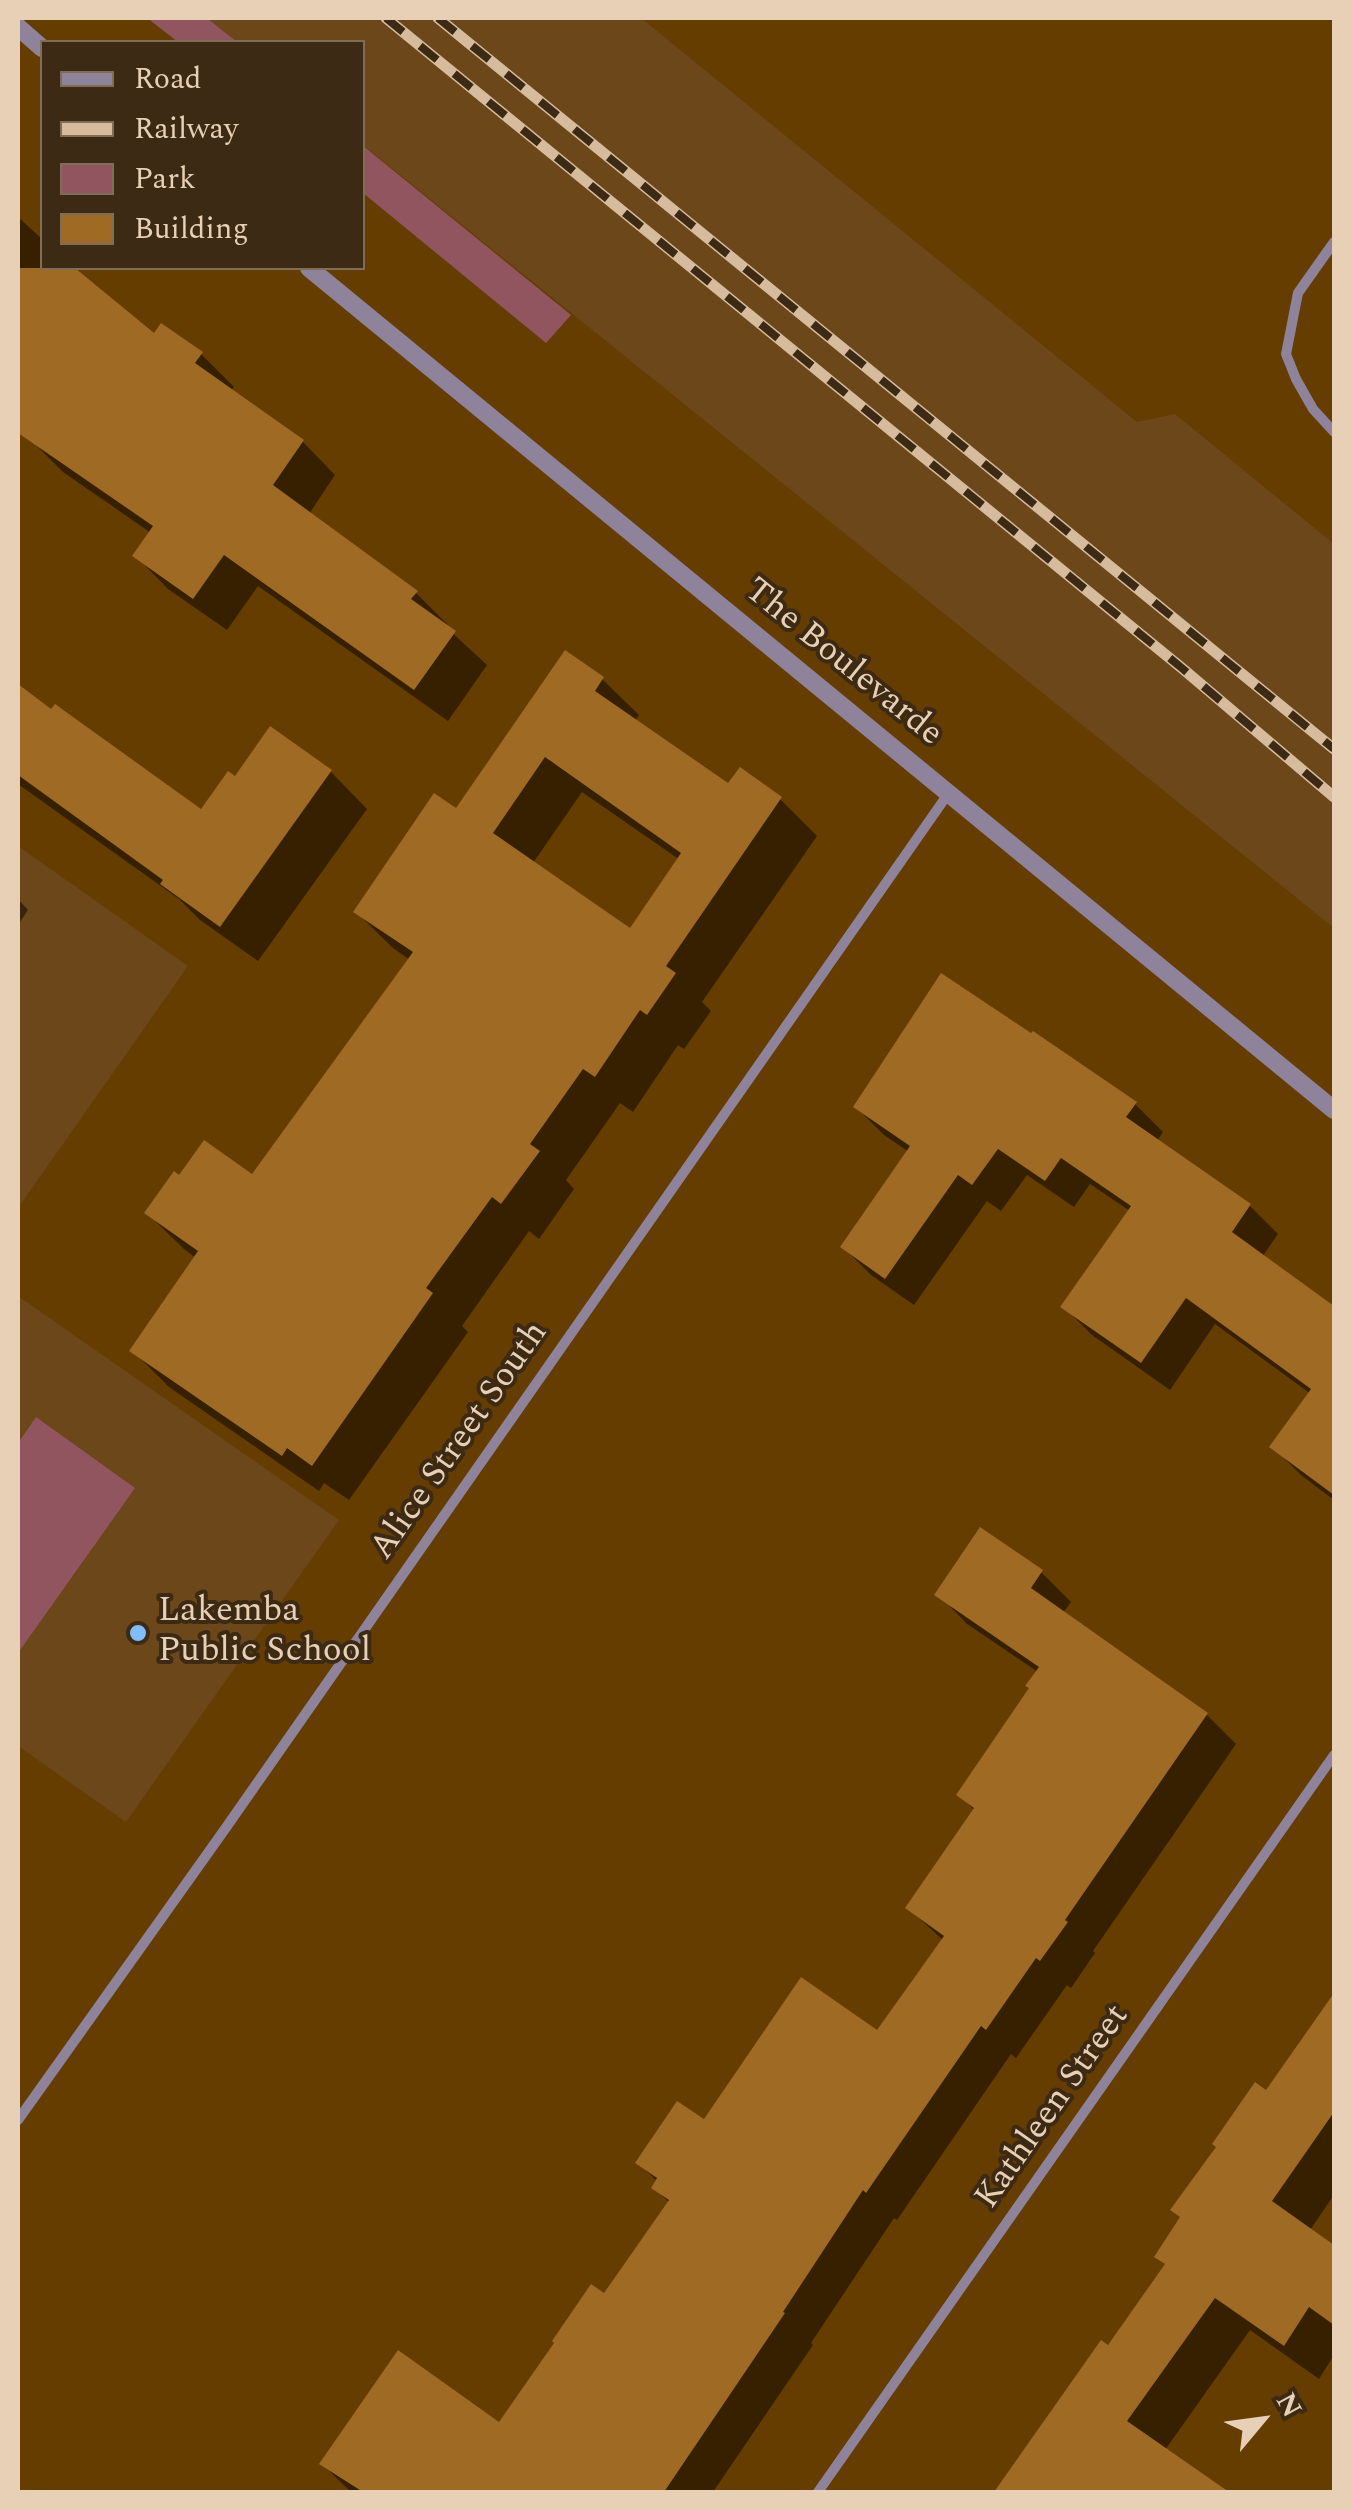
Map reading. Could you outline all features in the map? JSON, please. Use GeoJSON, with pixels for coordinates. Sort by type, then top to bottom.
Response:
{"type":"FeatureCollection","features":[{"type":"Feature","properties":{"kind":"street"},"geometry":{"type":"LineString","coordinates":[[18,27],[40,46]]}},
{"type":"Feature","properties":{"kind":"street"},"geometry":{"type":"LineString","coordinates":[[1334,242],[1298,293],[1286,354],[1313,410],[1334,432]]}},
{"type":"Feature","properties":{"kind":"street","name":"The Boulevarde"},"geometry":{"type":"LineString","coordinates":[[311,270],[1334,1110]]}},
{"type":"Feature","properties":{"kind":"street","name":"Alice Street South"},"geometry":{"type":"LineString","coordinates":[[18,2120],[948,794]]}},
{"type":"Feature","properties":{"kind":"street","name":"Kathleen Street"},"geometry":{"type":"LineString","coordinates":[[818,2492],[1334,1756]]}},
{"type":"Feature","properties":{"kind":"shaded area"},"geometry":{"type":"Polygon","coordinates":[[[207,18],[641,18],[1137,422],[1175,414],[1334,544],[1334,928],[365,147],[365,40],[234,40],[207,18]]]}},
{"type":"Feature","properties":{"kind":"shaded area"},"geometry":{"type":"Polygon","coordinates":[[[18,846],[188,966],[18,1208],[18,846]]]}},
{"type":"Feature","properties":{"kind":"shaded area","name":"Lakemba Public School"},"geometry":{"type":"Polygon","coordinates":[[[18,1296],[339,1520],[126,1822],[18,1746],[18,1296]]]}},
{"type":"Feature","properties":{"kind":"green space"},"geometry":{"type":"Polygon","coordinates":[[[147,18],[207,18],[234,40],[175,40],[147,18]]]}},
{"type":"Feature","properties":{"kind":"green space"},"geometry":{"type":"Polygon","coordinates":[[[365,147],[571,315],[546,343],[365,195],[365,147]]]}},
{"type":"Feature","properties":{"kind":"green space"},"geometry":{"type":"Polygon","coordinates":[[[36,1417],[135,1488],[18,1653],[18,1443],[36,1417]]]}},
{"type":"Feature","properties":{"kind":"building"},"geometry":{"type":"Polygon","coordinates":[[[18,268],[77,270],[154,333],[161,323],[203,352],[195,363],[304,440],[273,485],[418,591],[411,599],[456,631],[414,690],[224,555],[193,599],[132,556],[153,526],[18,433],[18,268]]]}},
{"type":"Feature","properties":{"kind":"building"},"geometry":{"type":"Polygon","coordinates":[[[565,650],[604,677],[595,691],[728,783],[740,767],[782,797],[666,966],[676,973],[647,1015],[640,1010],[595,1077],[583,1069],[530,1144],[540,1151],[501,1204],[492,1197],[426,1288],[433,1293],[312,1466],[287,1448],[282,1456],[129,1351],[198,1251],[144,1213],[174,1171],[179,1175],[204,1140],[252,1174],[413,952],[353,912],[434,793],[456,808],[565,650]],[[545,757],[493,833],[630,928],[681,853],[545,757]]]}},
{"type":"Feature","properties":{"kind":"building"},"geometry":{"type":"Polygon","coordinates":[[[18,684],[51,709],[55,704],[201,809],[228,771],[235,776],[270,726],[332,770],[220,927],[160,884],[163,880],[18,775],[18,684]]]}},
{"type":"Feature","properties":{"kind":"building"},"geometry":{"type":"Polygon","coordinates":[[[941,973],[1137,1102],[1126,1117],[1251,1204],[1232,1232],[1334,1306],[1334,1495],[1269,1447],[1311,1389],[1186,1298],[1141,1363],[1060,1307],[1131,1206],[1061,1158],[1045,1181],[998,1149],[972,1185],[958,1175],[885,1279],[840,1247],[910,1146],[853,1107],[941,973]]]}},
{"type":"Feature","properties":{"kind":"building"},"geometry":{"type":"Polygon","coordinates":[[[980,1527],[1043,1570],[1031,1588],[1208,1713],[1065,1920],[1068,1922],[1040,1961],[1036,1958],[986,2030],[981,2026],[866,2193],[863,2190],[664,2492],[363,2492],[319,2464],[398,2350],[499,2422],[591,2284],[604,2293],[669,2200],[651,2188],[657,2178],[635,2163],[677,2101],[704,2119],[801,1977],[877,2030],[944,1936],[905,1908],[974,1808],[956,1795],[1029,1688],[1025,1686],[1039,1667],[934,1595],[980,1527]]]}},
{"type":"Feature","properties":{"kind":"building"},"geometry":{"type":"Polygon","coordinates":[[[1334,1993],[1334,2112],[1272,2201],[1334,2245],[1334,2325],[1309,2307],[1284,2346],[1215,2298],[1127,2421],[1229,2492],[994,2492],[1101,2340],[1108,2345],[1165,2264],[1154,2257],[1180,2217],[1170,2210],[1216,2147],[1212,2144],[1255,2082],[1266,2090],[1334,1993]]]}},
{"type":"Feature","properties":{"kind":"railway"},"geometry":{"type":"LineString","coordinates":[[386,18],[1183,669],[1334,797]]}},
{"type":"Feature","properties":{"kind":"railway"},"geometry":{"type":"LineString","coordinates":[[438,18],[1334,749]]}},
{"type":"Feature","properties":{"kind":"place","name":"Lakemba Public School"},"geometry":{"type":"Point","coordinates":[138,1633]}}]}
